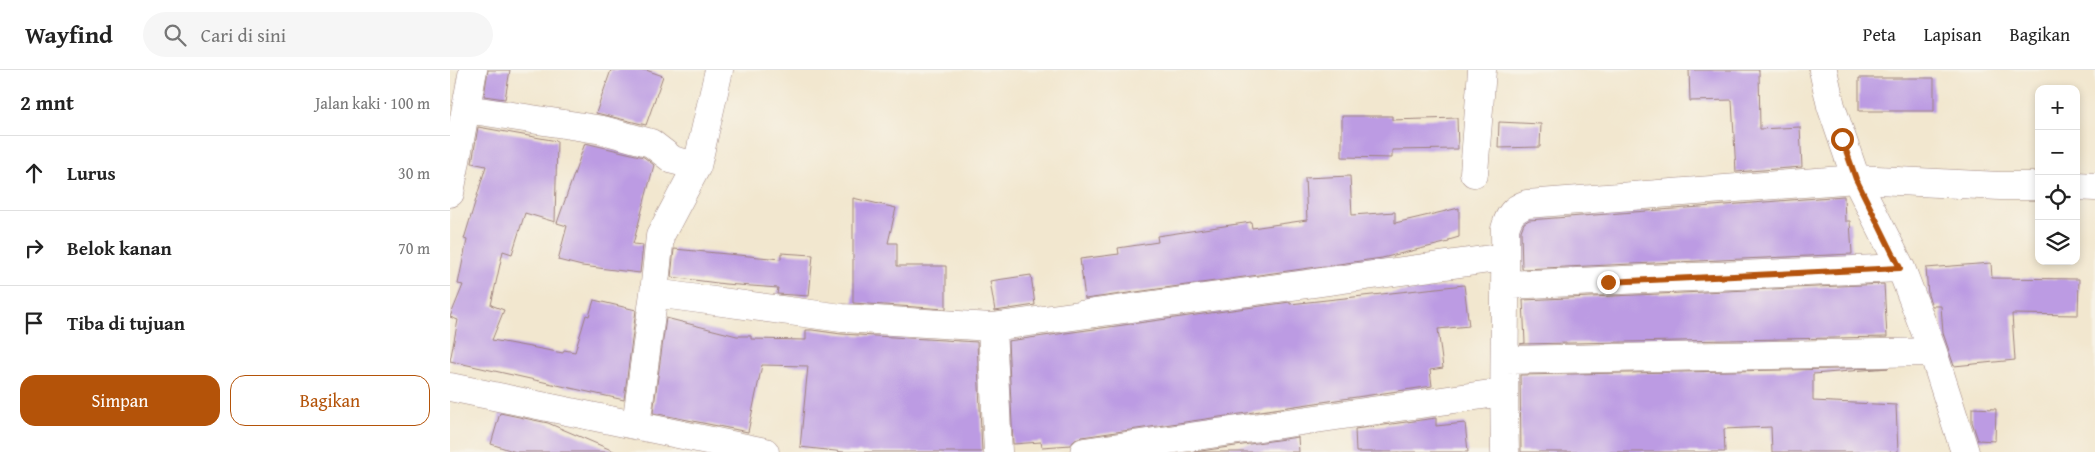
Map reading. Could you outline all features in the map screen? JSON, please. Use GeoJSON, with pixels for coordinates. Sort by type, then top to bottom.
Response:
{"type":"FeatureCollection","features":[{"type":"Feature","properties":{"kind":"street"},"geometry":{"type":"LineString","coordinates":[[450,193],[459,116],[472,70]]}},
{"type":"Feature","properties":{"kind":"street"},"geometry":{"type":"LineString","coordinates":[[636,425],[660,236],[697,166],[719,70]]}},
{"type":"Feature","properties":{"kind":"street"},"geometry":{"type":"LineString","coordinates":[[1474,173],[1482,70]]}},
{"type":"Feature","properties":{"kind":"street"},"geometry":{"type":"LineString","coordinates":[[1824,70],[1831,106],[1856,179],[1900,268],[1933,352],[1965,452]]}},
{"type":"Feature","properties":{"kind":"street"},"geometry":{"type":"LineString","coordinates":[[459,116],[603,130],[651,143],[673,160],[697,166]]}},
{"type":"Feature","properties":{"kind":"street"},"geometry":{"type":"LineString","coordinates":[[1505,452],[1505,229],[1512,212],[1527,204],[1856,179],[2035,186]]}},
{"type":"Feature","properties":{"kind":"street"},"geometry":{"type":"LineString","coordinates":[[2080,186],[2095,187]]}},
{"type":"Feature","properties":{"kind":"street"},"geometry":{"type":"LineString","coordinates":[[654,293],[842,318],[992,327],[1506,257]]}},
{"type":"Feature","properties":{"kind":"street"},"geometry":{"type":"LineString","coordinates":[[1506,286],[1900,268]]}},
{"type":"Feature","properties":{"kind":"street"},"geometry":{"type":"LineString","coordinates":[[992,327],[998,452]]}},
{"type":"Feature","properties":{"kind":"street"},"geometry":{"type":"LineString","coordinates":[[1506,360],[1933,352]]}},
{"type":"Feature","properties":{"kind":"street"},"geometry":{"type":"LineString","coordinates":[[450,387],[765,452]]}},
{"type":"Feature","properties":{"kind":"street"},"geometry":{"type":"LineString","coordinates":[[1084,452],[1504,392]]}},
{"type":"Feature","properties":{"kind":"building"},"geometry":{"type":"Polygon","coordinates":[[[488,70],[510,70],[505,99],[484,96],[488,70]]]}},
{"type":"Feature","properties":{"kind":"building"},"geometry":{"type":"Polygon","coordinates":[[[611,70],[646,70],[663,76],[646,125],[596,113],[611,70]]]}},
{"type":"Feature","properties":{"kind":"building"},"geometry":{"type":"Polygon","coordinates":[[[1689,70],[1759,70],[1760,129],[1800,127],[1802,167],[1736,172],[1732,100],[1690,101],[1689,70]]]}},
{"type":"Feature","properties":{"kind":"building"},"geometry":{"type":"Polygon","coordinates":[[[1859,78],[1934,78],[1934,111],[1859,111],[1859,78]]]}},
{"type":"Feature","properties":{"kind":"building"},"geometry":{"type":"Polygon","coordinates":[[[1342,116],[1392,116],[1392,120],[1457,118],[1458,149],[1392,150],[1392,158],[1342,157],[1342,116]]]}},
{"type":"Feature","properties":{"kind":"building"},"geometry":{"type":"Polygon","coordinates":[[[1499,122],[1541,124],[1540,147],[1498,148],[1499,122]]]}},
{"type":"Feature","properties":{"kind":"building"},"geometry":{"type":"Polygon","coordinates":[[[478,127],[557,141],[555,222],[525,213],[512,254],[503,251],[491,305],[504,310],[492,340],[563,353],[564,350],[575,352],[586,315],[589,316],[594,300],[636,310],[624,400],[450,361],[458,320],[450,317],[463,285],[458,284],[467,240],[464,239],[486,166],[472,163],[478,127]]]}},
{"type":"Feature","properties":{"kind":"building"},"geometry":{"type":"Polygon","coordinates":[[[585,143],[644,157],[654,165],[633,244],[643,245],[640,273],[582,266],[558,260],[567,226],[557,223],[585,143]]]}},
{"type":"Feature","properties":{"kind":"building"},"geometry":{"type":"Polygon","coordinates":[[[1350,176],[1352,215],[1395,212],[1395,223],[1459,208],[1459,237],[1449,240],[1449,242],[1382,258],[1085,299],[1080,259],[1119,254],[1118,248],[1158,242],[1157,236],[1251,222],[1252,228],[1307,220],[1305,178],[1350,176]]]}},
{"type":"Feature","properties":{"kind":"building"},"geometry":{"type":"Polygon","coordinates":[[[1844,196],[1845,221],[1850,221],[1852,254],[1522,269],[1521,231],[1524,223],[1529,220],[1844,196]]]}},
{"type":"Feature","properties":{"kind":"building"},"geometry":{"type":"Polygon","coordinates":[[[853,198],[896,208],[888,243],[897,243],[897,266],[946,266],[946,309],[853,303],[853,198]]]}},
{"type":"Feature","properties":{"kind":"building"},"geometry":{"type":"Polygon","coordinates":[[[674,249],[781,259],[781,253],[813,255],[809,296],[777,294],[778,288],[671,277],[674,249]]]}},
{"type":"Feature","properties":{"kind":"building"},"geometry":{"type":"Polygon","coordinates":[[[1991,263],[1992,278],[2079,279],[2078,315],[2012,314],[2015,360],[1954,366],[1943,333],[1941,306],[1932,306],[1928,295],[1926,268],[1991,263]]]}},
{"type":"Feature","properties":{"kind":"building"},"geometry":{"type":"Polygon","coordinates":[[[1031,275],[1035,305],[995,311],[990,281],[1031,275]]]}},
{"type":"Feature","properties":{"kind":"building"},"geometry":{"type":"Polygon","coordinates":[[[1884,284],[1887,337],[1520,344],[1525,343],[1523,300],[1884,284]]]}},
{"type":"Feature","properties":{"kind":"building"},"geometry":{"type":"Polygon","coordinates":[[[1464,285],[1469,326],[1438,329],[1443,368],[1430,370],[1432,386],[1082,437],[1075,439],[1071,445],[1042,447],[1041,442],[1013,444],[1008,341],[1290,302],[1290,304],[1464,285]]]}},
{"type":"Feature","properties":{"kind":"building"},"geometry":{"type":"Polygon","coordinates":[[[666,318],[737,336],[751,336],[751,339],[806,340],[806,330],[812,330],[841,334],[977,342],[982,452],[844,452],[800,447],[808,366],[762,365],[748,432],[653,413],[666,318]]]}},
{"type":"Feature","properties":{"kind":"building"},"geometry":{"type":"Polygon","coordinates":[[[1889,368],[1813,374],[1813,401],[1896,405],[1898,452],[1772,452],[1771,427],[1724,429],[1725,452],[1521,452],[1520,375],[1889,368]]]}},
{"type":"Feature","properties":{"kind":"building"},"geometry":{"type":"Polygon","coordinates":[[[1972,408],[1996,409],[1995,441],[1978,440],[1972,422],[1972,408]]]}},
{"type":"Feature","properties":{"kind":"building"},"geometry":{"type":"Polygon","coordinates":[[[500,413],[548,423],[616,452],[516,452],[491,444],[500,413]]]}},
{"type":"Feature","properties":{"kind":"building"},"geometry":{"type":"Polygon","coordinates":[[[1436,418],[1436,426],[1465,423],[1468,452],[1356,452],[1355,429],[1436,418]]]}},
{"type":"Feature","properties":{"kind":"building"},"geometry":{"type":"Polygon","coordinates":[[[1298,437],[1299,452],[1194,452],[1298,437]]]}},
{"type":"Feature","properties":{"kind":"route"},"geometry":{"type":"LineString","coordinates":[[1608,282],[1900,268],[1856,179],[1842,139]]}}]}
